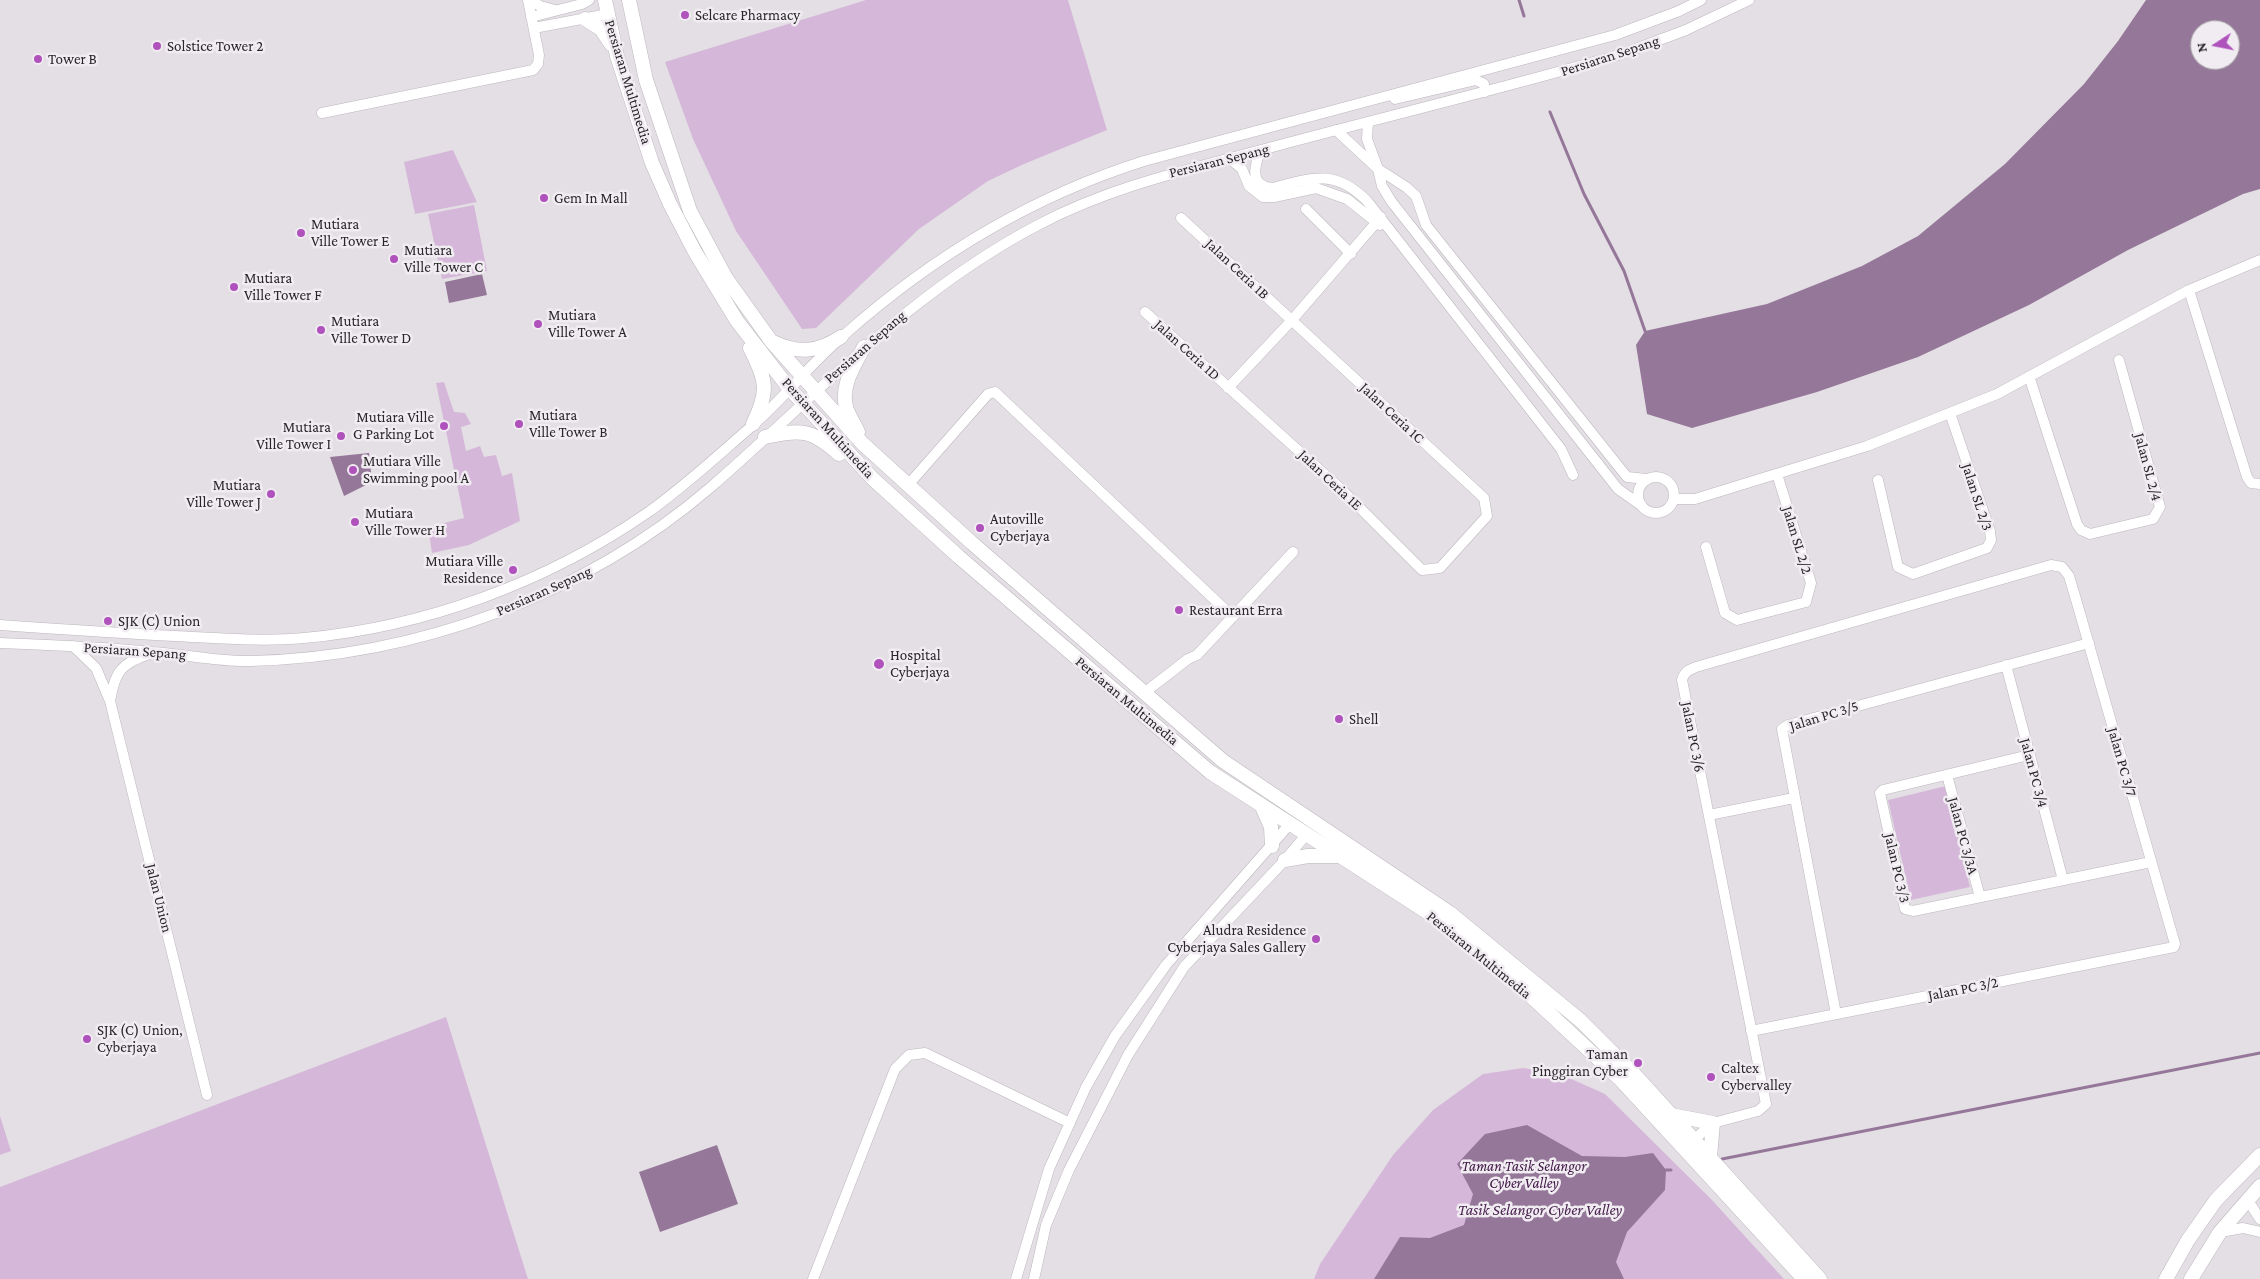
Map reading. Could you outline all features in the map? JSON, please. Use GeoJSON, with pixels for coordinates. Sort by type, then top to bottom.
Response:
{"type":"FeatureCollection","features":[{"type":"Feature","properties":{"kind":"main road","name":"Persiaran Multimedia"},"geometry":{"type":"LineString","coordinates":[[605,0],[618,56],[652,163],[670,204],[695,252],[737,321],[789,388],[872,478],[977,572],[1210,772],[1262,808],[1444,923],[1522,988],[1689,1144],[1804,1279]]}},
{"type":"Feature","properties":{"kind":"main road"},"geometry":{"type":"LineString","coordinates":[[608,14],[619,10],[620,0]]}},
{"type":"Feature","properties":{"kind":"main road","name":"Persiaran Multimedia"},"geometry":{"type":"LineString","coordinates":[[629,0],[649,90],[690,211],[726,278],[770,340],[800,376],[862,443],[1223,761],[1254,784],[1418,890],[1472,930],[1581,1021],[1671,1115],[1689,1144],[1710,1158],[1820,1279]]}},
{"type":"Feature","properties":{"kind":"main road"},"geometry":{"type":"LineString","coordinates":[[585,19],[601,29],[618,56]]}},
{"type":"Feature","properties":{"kind":"main road"},"geometry":{"type":"LineString","coordinates":[[737,321],[764,375],[766,390],[754,424]]}},
{"type":"Feature","properties":{"kind":"main road"},"geometry":{"type":"LineString","coordinates":[[770,340],[794,350],[807,351],[819,349],[841,337]]}},
{"type":"Feature","properties":{"kind":"main road"},"geometry":{"type":"LineString","coordinates":[[862,443],[847,410],[845,396],[849,378],[864,347]]}},
{"type":"Feature","properties":{"kind":"main road"},"geometry":{"type":"LineString","coordinates":[[765,437],[800,432],[818,436],[872,478]]}},
{"type":"Feature","properties":{"kind":"main road"},"geometry":{"type":"LineString","coordinates":[[1262,808],[1272,827],[1272,846]]}},
{"type":"Feature","properties":{"kind":"main road"},"geometry":{"type":"LineString","coordinates":[[1285,860],[1308,856],[1339,856]]}},
{"type":"Feature","properties":{"kind":"main road"},"geometry":{"type":"LineString","coordinates":[[1671,1115],[1713,1123],[1710,1158]]}},
{"type":"Feature","properties":{"kind":"main road"},"geometry":{"type":"LineString","coordinates":[[2166,1279],[2188,1240],[2216,1200],[2260,1155]]}},
{"type":"Feature","properties":{"kind":"main road"},"geometry":{"type":"LineString","coordinates":[[2191,1279],[2220,1232],[2260,1186]]}},
{"type":"Feature","properties":{"kind":"street"},"geometry":{"type":"LineString","coordinates":[[529,0],[553,10],[563,10]]}},
{"type":"Feature","properties":{"kind":"street"},"geometry":{"type":"LineString","coordinates":[[322,113],[528,72],[538,64],[538,49],[529,0]]}},
{"type":"Feature","properties":{"kind":"street"},"geometry":{"type":"LineString","coordinates":[[531,17],[563,10],[589,0]]}},
{"type":"Feature","properties":{"kind":"street","name":"Persiaran Sepang"},"geometry":{"type":"LineString","coordinates":[[0,626],[223,639],[280,639],[355,631],[430,615],[503,590],[587,549],[645,514],[679,489],[754,424],[841,337],[939,259],[1027,207],[1116,169],[1189,147],[1615,35],[1679,11],[1702,0]]}},
{"type":"Feature","properties":{"kind":"street","name":"Persiaran Sepang"},"geometry":{"type":"LineString","coordinates":[[0,642],[154,652],[245,661],[307,658],[403,641],[441,632],[486,617],[564,584],[632,545],[702,494],[814,391],[899,317],[952,278],[1036,226],[1113,191],[1229,158],[1485,92],[1622,54],[1686,30],[1749,0]]}},
{"type":"Feature","properties":{"kind":"street"},"geometry":{"type":"LineString","coordinates":[[534,28],[608,14]]}},
{"type":"Feature","properties":{"kind":"street"},"geometry":{"type":"LineString","coordinates":[[538,49],[546,33],[562,23]]}},
{"type":"Feature","properties":{"kind":"street"},"geometry":{"type":"LineString","coordinates":[[1333,110],[1410,96],[1476,80],[1484,84],[1485,92]]}},
{"type":"Feature","properties":{"kind":"street"},"geometry":{"type":"LineString","coordinates":[[1336,130],[1378,169],[1406,187],[1416,196],[1426,225],[1627,477],[1646,479],[1658,477],[1667,481],[1673,489],[1674,499],[1669,508],[1660,513],[1650,512],[1618,489],[1391,201],[1382,186],[1378,169],[1367,140],[1368,122]]}},
{"type":"Feature","properties":{"kind":"street"},"geometry":{"type":"LineString","coordinates":[[1261,150],[1255,163],[1254,173],[1258,182],[1265,188],[1273,188],[1315,177],[1329,178],[1354,188],[1378,220]]}},
{"type":"Feature","properties":{"kind":"street"},"geometry":{"type":"LineString","coordinates":[[1229,158],[1242,169],[1249,186],[1263,197],[1274,197],[1316,188],[1347,199],[1378,220],[1391,232],[1561,449],[1573,475]]}},
{"type":"Feature","properties":{"kind":"street"},"geometry":{"type":"LineString","coordinates":[[1306,209],[1350,254]]}},
{"type":"Feature","properties":{"kind":"street","name":"Jalan Ceria 1B"},"geometry":{"type":"LineString","coordinates":[[1182,218],[1292,320]]}},
{"type":"Feature","properties":{"kind":"street"},"geometry":{"type":"LineString","coordinates":[[1228,388],[1292,320],[1378,220]]}},
{"type":"Feature","properties":{"kind":"street"},"geometry":{"type":"LineString","coordinates":[[1674,499],[1695,499],[1867,446],[1998,394],[2189,290],[2260,260]]}},
{"type":"Feature","properties":{"kind":"street"},"geometry":{"type":"LineString","coordinates":[[2189,290],[2247,477],[2251,482],[2260,484]]}},
{"type":"Feature","properties":{"kind":"street","name":"Jalan Ceria 1D"},"geometry":{"type":"LineString","coordinates":[[1145,312],[1228,388]]}},
{"type":"Feature","properties":{"kind":"street","name":"Jalan Ceria 1C"},"geometry":{"type":"LineString","coordinates":[[1292,320],[1484,498],[1488,508],[1488,516],[1440,568],[1430,571]]}},
{"type":"Feature","properties":{"kind":"street","name":"Jalan SL 2/4"},"geometry":{"type":"LineString","coordinates":[[2029,376],[2077,524],[2081,530],[2090,534],[2153,519],[2160,507],[2119,360]]}},
{"type":"Feature","properties":{"kind":"street","name":"Jalan Ceria 1E"},"geometry":{"type":"LineString","coordinates":[[1228,388],[1343,491],[1422,570],[1430,571]]}},
{"type":"Feature","properties":{"kind":"street"},"geometry":{"type":"LineString","coordinates":[[908,485],[988,394],[995,392],[1233,617]]}},
{"type":"Feature","properties":{"kind":"street","name":"Jalan SL 2/3"},"geometry":{"type":"LineString","coordinates":[[1878,480],[1898,567],[1913,574],[1987,548],[1991,540],[1990,531],[1950,413]]}},
{"type":"Feature","properties":{"kind":"street","name":"Jalan SL 2/2"},"geometry":{"type":"LineString","coordinates":[[1706,547],[1725,613],[1731,618],[1737,620],[1806,602],[1811,583],[1777,474]]}},
{"type":"Feature","properties":{"kind":"street"},"geometry":{"type":"LineString","coordinates":[[1642,506],[1639,492],[1646,479]]}},
{"type":"Feature","properties":{"kind":"street"},"geometry":{"type":"LineString","coordinates":[[1144,693],[1197,655],[1293,552]]}},
{"type":"Feature","properties":{"kind":"street","name":"Jalan PC 3/6"},"geometry":{"type":"LineString","coordinates":[[1689,1144],[1713,1123],[1758,1111],[1766,1104],[1682,680],[1686,671],[2051,565],[2062,567],[2069,576]]}},
{"type":"Feature","properties":{"kind":"street","name":"Jalan PC 3/7"},"geometry":{"type":"LineString","coordinates":[[2069,576],[2175,944],[2174,947]]}},
{"type":"Feature","properties":{"kind":"street","name":"Jalan PC 3/5"},"geometry":{"type":"LineString","coordinates":[[1836,1014],[1782,730],[1788,725],[2089,643]]}},
{"type":"Feature","properties":{"kind":"street","name":"Jalan Union"},"geometry":{"type":"LineString","coordinates":[[74,646],[96,668],[110,701],[208,1095]]}},
{"type":"Feature","properties":{"kind":"street","name":"Jalan Union"},"geometry":{"type":"LineString","coordinates":[[110,701],[114,678],[121,668],[132,659],[154,652]]}},
{"type":"Feature","properties":{"kind":"street","name":"Jalan PC 3/4"},"geometry":{"type":"LineString","coordinates":[[2006,666],[2063,880]]}},
{"type":"Feature","properties":{"kind":"street","name":"Jalan PC 3/3"},"geometry":{"type":"LineString","coordinates":[[2029,755],[1883,790],[1880,793],[1905,909],[1913,911],[2151,862]]}},
{"type":"Feature","properties":{"kind":"street","name":"Jalan PC 3/3A"},"geometry":{"type":"LineString","coordinates":[[1946,775],[1980,897]]}},
{"type":"Feature","properties":{"kind":"street"},"geometry":{"type":"LineString","coordinates":[[1709,815],[1794,798]]}},
{"type":"Feature","properties":{"kind":"street"},"geometry":{"type":"LineString","coordinates":[[1016,1279],[1049,1169],[1086,1087],[1115,1036],[1166,965],[1289,825]]}},
{"type":"Feature","properties":{"kind":"street"},"geometry":{"type":"LineString","coordinates":[[1034,1279],[1046,1225],[1069,1170],[1128,1054],[1184,967],[1285,860],[1306,835]]}},
{"type":"Feature","properties":{"kind":"street","name":"Jalan PC 3/2"},"geometry":{"type":"LineString","coordinates":[[1751,1031],[2174,947]]}},
{"type":"Feature","properties":{"kind":"street"},"geometry":{"type":"LineString","coordinates":[[813,1279],[895,1069],[909,1055],[925,1054],[1070,1123]]}},
{"type":"Feature","properties":{"kind":"street"},"geometry":{"type":"LineString","coordinates":[[2248,1198],[2260,1219]]}},
{"type":"Feature","properties":{"kind":"street"},"geometry":{"type":"LineString","coordinates":[[2220,1232],[2243,1228],[2260,1232]]}},
{"type":"Feature","properties":{"kind":"green space"},"geometry":{"type":"Polygon","coordinates":[[[866,0],[1068,0],[1107,130],[988,181],[919,229],[816,328],[802,329],[736,231],[693,139],[665,62],[866,0]]]}},
{"type":"Feature","properties":{"kind":"green space"},"geometry":{"type":"Polygon","coordinates":[[[453,150],[477,202],[415,214],[404,162],[453,150]]]}},
{"type":"Feature","properties":{"kind":"green space"},"geometry":{"type":"Polygon","coordinates":[[[474,205],[487,271],[442,279],[428,214],[474,205]]]}},
{"type":"Feature","properties":{"kind":"green space"},"geometry":{"type":"Polygon","coordinates":[[[444,382],[454,412],[465,413],[471,424],[461,427],[466,451],[480,446],[484,457],[496,455],[502,476],[512,473],[520,521],[469,545],[432,553],[428,527],[464,518],[436,383],[444,382]]]}},
{"type":"Feature","properties":{"kind":"green space"},"geometry":{"type":"Polygon","coordinates":[[[1946,786],[1970,887],[1911,900],[1888,800],[1946,786]]]}},
{"type":"Feature","properties":{"kind":"green space"},"geometry":{"type":"Polygon","coordinates":[[[446,1017],[528,1279],[0,1279],[0,1187],[446,1017]]]}},
{"type":"Feature","properties":{"kind":"green space","name":"Taman Tasik Selangor Cyber Valley"},"geometry":{"type":"Polygon","coordinates":[[[1523,1068],[1560,1074],[1605,1094],[1711,1199],[1784,1279],[1314,1279],[1320,1264],[1393,1155],[1433,1110],[1483,1074],[1523,1068]]]}},
{"type":"Feature","properties":{"kind":"green space"},"geometry":{"type":"Polygon","coordinates":[[[0,1116],[11,1151],[0,1155],[0,1116]]]}},
{"type":"Feature","properties":{"kind":"water"},"geometry":{"type":"Polygon","coordinates":[[[2146,0],[2260,0],[2260,189],[2243,194],[2128,250],[2029,305],[1918,357],[1817,392],[1692,428],[1647,414],[1636,345],[1645,331],[1767,304],[1862,266],[1918,236],[2005,164],[2084,84],[2118,41],[2146,0]]]}},
{"type":"Feature","properties":{"kind":"water"},"geometry":{"type":"Polygon","coordinates":[[[482,274],[487,295],[449,303],[445,282],[482,274]]]}},
{"type":"Feature","properties":{"kind":"water","name":"Mutiara Ville Swimming pool A"},"geometry":{"type":"Polygon","coordinates":[[[369,453],[372,482],[344,496],[330,457],[369,453]]]}},
{"type":"Feature","properties":{"kind":"water","name":"Tasik Selangor Cyber Valley"},"geometry":{"type":"Polygon","coordinates":[[[1527,1125],[1582,1156],[1625,1157],[1653,1153],[1666,1170],[1665,1190],[1627,1232],[1616,1262],[1624,1279],[1374,1279],[1400,1237],[1430,1238],[1464,1225],[1473,1194],[1457,1164],[1485,1134],[1527,1125]]]}},
{"type":"Feature","properties":{"kind":"water"},"geometry":{"type":"Polygon","coordinates":[[[717,1145],[738,1204],[660,1232],[639,1172],[717,1145]]]}},
{"type":"Feature","properties":{"kind":"waterway"},"geometry":{"type":"LineString","coordinates":[[1519,0],[1524,16]]}},
{"type":"Feature","properties":{"kind":"waterway"},"geometry":{"type":"LineString","coordinates":[[1550,112],[1584,194],[1624,271],[1645,331]]}},
{"type":"Feature","properties":{"kind":"waterway"},"geometry":{"type":"LineString","coordinates":[[1722,1159],[2260,1053]]}},
{"type":"Feature","properties":{"kind":"waterway"},"geometry":{"type":"LineString","coordinates":[[1666,1170],[1671,1170]]}},
{"type":"Feature","properties":{"kind":"place","name":"Selcare Pharmacy"},"geometry":{"type":"Point","coordinates":[685,15]}},
{"type":"Feature","properties":{"kind":"place","name":"Solstice Tower 2"},"geometry":{"type":"Point","coordinates":[157,46]}},
{"type":"Feature","properties":{"kind":"place","name":"Tower B"},"geometry":{"type":"Point","coordinates":[38,59]}},
{"type":"Feature","properties":{"kind":"place","name":"Gem In Mall"},"geometry":{"type":"Point","coordinates":[544,198]}},
{"type":"Feature","properties":{"kind":"place","name":"Mutiara Ville Tower E"},"geometry":{"type":"Point","coordinates":[301,233]}},
{"type":"Feature","properties":{"kind":"place","name":"Mutiara Ville Tower C"},"geometry":{"type":"Point","coordinates":[394,259]}},
{"type":"Feature","properties":{"kind":"place","name":"Mutiara Ville Tower F"},"geometry":{"type":"Point","coordinates":[234,287]}},
{"type":"Feature","properties":{"kind":"place","name":"Mutiara Ville Tower A"},"geometry":{"type":"Point","coordinates":[538,324]}},
{"type":"Feature","properties":{"kind":"place","name":"Mutiara Ville Tower D"},"geometry":{"type":"Point","coordinates":[321,330]}},
{"type":"Feature","properties":{"kind":"place","name":"Mutiara Ville Tower B"},"geometry":{"type":"Point","coordinates":[519,424]}},
{"type":"Feature","properties":{"kind":"place","name":"Mutiara Ville G Parking Lot"},"geometry":{"type":"Point","coordinates":[444,426]}},
{"type":"Feature","properties":{"kind":"place","name":"Mutiara Ville Tower I"},"geometry":{"type":"Point","coordinates":[341,436]}},
{"type":"Feature","properties":{"kind":"place","name":"Mutiara Ville Swimming pool A"},"geometry":{"type":"Point","coordinates":[353,470]}},
{"type":"Feature","properties":{"kind":"place","name":"Mutiara Ville Tower J"},"geometry":{"type":"Point","coordinates":[271,494]}},
{"type":"Feature","properties":{"kind":"place","name":"Mutiara Ville Tower H"},"geometry":{"type":"Point","coordinates":[355,522]}},
{"type":"Feature","properties":{"kind":"place","name":"Autoville Cyberjaya"},"geometry":{"type":"Point","coordinates":[980,528]}},
{"type":"Feature","properties":{"kind":"place","name":"Mutiara Ville Residence"},"geometry":{"type":"Point","coordinates":[513,570]}},
{"type":"Feature","properties":{"kind":"place","name":"Restaurant Erra"},"geometry":{"type":"Point","coordinates":[1179,610]}},
{"type":"Feature","properties":{"kind":"place","name":"SJK (C) Union"},"geometry":{"type":"Point","coordinates":[108,621]}},
{"type":"Feature","properties":{"kind":"place","name":"Hospital Cyberjaya"},"geometry":{"type":"Point","coordinates":[879,664]}},
{"type":"Feature","properties":{"kind":"place","name":"Shell"},"geometry":{"type":"Point","coordinates":[1339,719]}},
{"type":"Feature","properties":{"kind":"place","name":"Aludra Residence Cyberjaya Sales Gallery"},"geometry":{"type":"Point","coordinates":[1316,939]}},
{"type":"Feature","properties":{"kind":"place","name":"SJK (C) Union, Cyberjaya"},"geometry":{"type":"Point","coordinates":[87,1039]}},
{"type":"Feature","properties":{"kind":"place","name":"Taman Pinggiran Cyber"},"geometry":{"type":"Point","coordinates":[1638,1063]}},
{"type":"Feature","properties":{"kind":"place","name":"Caltex Cybervalley"},"geometry":{"type":"Point","coordinates":[1711,1077]}}]}
